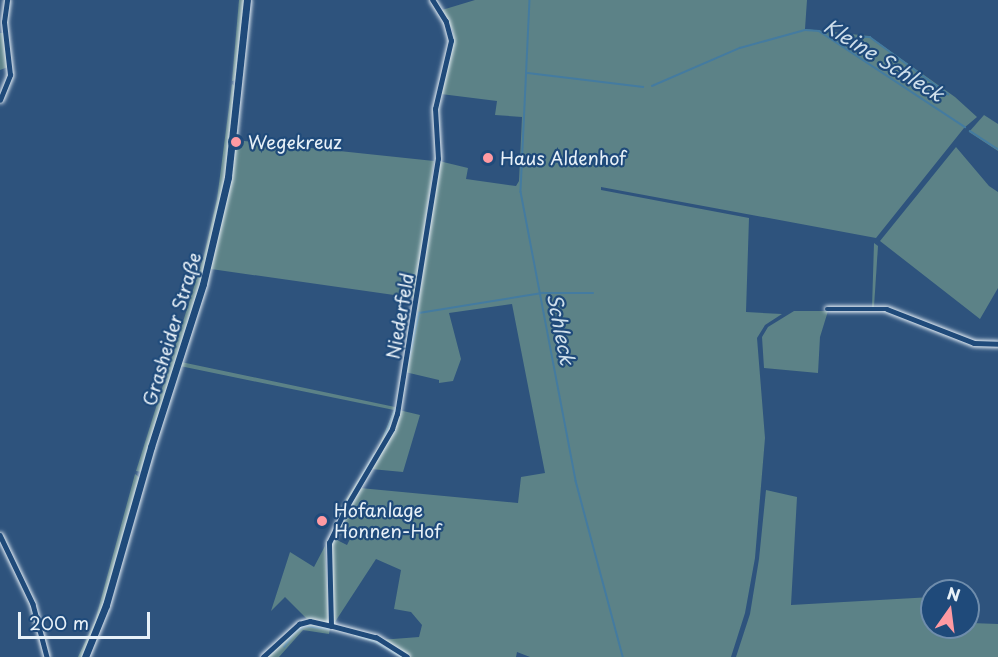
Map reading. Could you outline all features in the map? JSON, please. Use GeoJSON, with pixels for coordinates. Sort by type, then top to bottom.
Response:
{"type":"FeatureCollection","features":[{"type":"Feature","properties":{"kind":"street"},"geometry":{"type":"LineString","coordinates":[[0,100],[10,75],[4,22],[8,0]]}},
{"type":"Feature","properties":{"kind":"street","name":"Grasheider Straße"},"geometry":{"type":"LineString","coordinates":[[85,657],[106,605],[151,447],[205,278],[229,169],[247,0]]}},
{"type":"Feature","properties":{"kind":"street","name":"Niederfeld"},"geometry":{"type":"LineString","coordinates":[[331,626],[329,543],[348,504],[392,429],[415,309],[438,159],[435,109],[451,41],[446,22],[432,0]]}},
{"type":"Feature","properties":{"kind":"street"},"geometry":{"type":"LineString","coordinates":[[827,309],[887,309],[974,343],[998,344]]}},
{"type":"Feature","properties":{"kind":"street"},"geometry":{"type":"LineString","coordinates":[[0,535],[33,604],[47,657]]}},
{"type":"Feature","properties":{"kind":"street"},"geometry":{"type":"LineString","coordinates":[[263,657],[299,624],[310,621],[376,639],[407,657]]}},
{"type":"Feature","properties":{"kind":"green space"},"geometry":{"type":"Polygon","coordinates":[[[239,0],[245,0],[237,80],[232,81],[239,0]]]}},
{"type":"Feature","properties":{"kind":"green space"},"geometry":{"type":"Polygon","coordinates":[[[475,0],[807,0],[805,29],[869,36],[955,97],[977,117],[964,128],[876,238],[601,187],[601,190],[749,218],[746,312],[782,314],[765,325],[757,338],[765,438],[755,558],[745,613],[731,657],[530,657],[517,652],[516,657],[410,657],[380,640],[419,637],[422,625],[411,612],[394,609],[401,570],[376,559],[333,625],[331,547],[335,539],[347,545],[351,537],[338,531],[360,488],[518,503],[521,477],[545,473],[512,304],[449,313],[461,359],[453,381],[439,383],[439,380],[405,372],[417,315],[439,161],[468,168],[466,179],[516,186],[519,181],[522,117],[495,115],[497,101],[441,94],[454,41],[453,31],[442,10],[475,0]]]}},
{"type":"Feature","properties":{"kind":"green space"},"geometry":{"type":"Polygon","coordinates":[[[0,33],[4,33],[8,67],[0,70],[0,33]]]}},
{"type":"Feature","properties":{"kind":"green space"},"geometry":{"type":"Polygon","coordinates":[[[232,84],[236,87],[228,168],[211,249],[142,472],[136,471],[204,255],[217,199],[232,84]]]}},
{"type":"Feature","properties":{"kind":"green space"},"geometry":{"type":"Polygon","coordinates":[[[984,115],[998,124],[998,151],[969,132],[984,115]]]}},
{"type":"Feature","properties":{"kind":"green space"},"geometry":{"type":"Polygon","coordinates":[[[235,140],[434,161],[415,298],[211,269],[181,362],[395,407],[390,428],[340,519],[342,506],[378,448],[394,410],[180,366],[145,472],[207,277],[225,203],[235,140]]]}},
{"type":"Feature","properties":{"kind":"green space"},"geometry":{"type":"Polygon","coordinates":[[[956,147],[989,186],[998,192],[998,288],[980,319],[880,241],[956,147]]]}},
{"type":"Feature","properties":{"kind":"green space"},"geometry":{"type":"Polygon","coordinates":[[[874,243],[878,246],[874,307],[872,307],[874,243]]]}},
{"type":"Feature","properties":{"kind":"green space"},"geometry":{"type":"Polygon","coordinates":[[[794,311],[828,311],[820,337],[818,373],[764,368],[762,337],[768,327],[794,311]]]}},
{"type":"Feature","properties":{"kind":"green space"},"geometry":{"type":"Polygon","coordinates":[[[399,410],[420,415],[403,472],[371,469],[393,430],[399,410]]]}},
{"type":"Feature","properties":{"kind":"green space"},"geometry":{"type":"Polygon","coordinates":[[[135,474],[140,478],[109,590],[83,657],[78,657],[95,621],[135,474]]]}},
{"type":"Feature","properties":{"kind":"green space"},"geometry":{"type":"Polygon","coordinates":[[[766,490],[797,497],[791,605],[920,598],[920,639],[980,639],[980,623],[998,624],[998,657],[736,657],[750,614],[759,559],[766,490]]]}},
{"type":"Feature","properties":{"kind":"green space"},"geometry":{"type":"Polygon","coordinates":[[[325,546],[329,624],[308,620],[285,597],[271,611],[290,552],[314,567],[325,546]]]}},
{"type":"Feature","properties":{"kind":"green space"},"geometry":{"type":"Polygon","coordinates":[[[310,623],[330,628],[329,634],[303,630],[279,657],[266,657],[301,625],[310,623]]]}},
{"type":"Feature","properties":{"kind":"waterway","name":"Schleck"},"geometry":{"type":"LineString","coordinates":[[530,0],[521,192],[576,481],[623,657]]}},
{"type":"Feature","properties":{"kind":"waterway","name":"Kleine Schleck"},"geometry":{"type":"LineString","coordinates":[[652,86],[740,48],[805,30],[819,31],[965,127]]}},
{"type":"Feature","properties":{"kind":"waterway"},"geometry":{"type":"LineString","coordinates":[[844,46],[864,37],[870,37],[948,94]]}},
{"type":"Feature","properties":{"kind":"waterway","name":"Kleine Schleck"},"geometry":{"type":"LineString","coordinates":[[528,73],[643,87]]}},
{"type":"Feature","properties":{"kind":"waterway","name":"Kleine Schleck"},"geometry":{"type":"LineString","coordinates":[[970,131],[998,149]]}},
{"type":"Feature","properties":{"kind":"waterway"},"geometry":{"type":"LineString","coordinates":[[409,359],[419,313],[543,293],[593,293]]}},
{"type":"Feature","properties":{"kind":"waterway"},"geometry":{"type":"LineString","coordinates":[[402,398],[404,388]]}},
{"type":"Feature","properties":{"kind":"waterway"},"geometry":{"type":"LineString","coordinates":[[385,436],[395,410]]}},
{"type":"Feature","properties":{"kind":"waterway"},"geometry":{"type":"LineString","coordinates":[[340,516],[374,455]]}},
{"type":"Feature","properties":{"kind":"waterway"},"geometry":{"type":"LineString","coordinates":[[284,647],[294,633],[305,626],[329,629]]}},
{"type":"Feature","properties":{"kind":"waterway"},"geometry":{"type":"LineString","coordinates":[[355,635],[374,641],[402,657]]}},
{"type":"Feature","properties":{"kind":"place","name":"Wegekreuz"},"geometry":{"type":"Point","coordinates":[236,142]}},
{"type":"Feature","properties":{"kind":"place","name":"Haus Aldenhof"},"geometry":{"type":"Point","coordinates":[488,158]}},
{"type":"Feature","properties":{"kind":"place","name":"Hofanlage Honnen-Hof"},"geometry":{"type":"Point","coordinates":[322,521]}}]}
